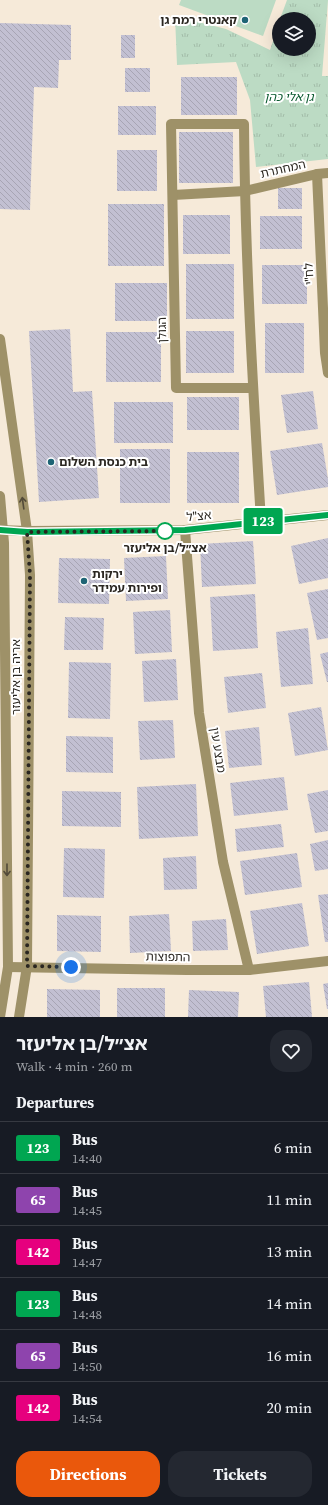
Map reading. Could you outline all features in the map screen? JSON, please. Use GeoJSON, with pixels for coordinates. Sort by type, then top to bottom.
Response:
{"type":"FeatureCollection","features":[{"type":"Feature","properties":{"kind":"street","name":"הגולן"},"geometry":{"type":"LineString","coordinates":[[244,191],[244,124],[171,124],[176,388],[253,388]]}},
{"type":"Feature","properties":{"kind":"street","name":"המחתרת"},"geometry":{"type":"LineString","coordinates":[[244,191],[317,174],[328,174]]}},
{"type":"Feature","properties":{"kind":"street","name":"לח\"י"},"geometry":{"type":"LineString","coordinates":[[317,174],[325,353],[328,373]]}},
{"type":"Feature","properties":{"kind":"street"},"geometry":{"type":"LineString","coordinates":[[173,195],[244,191],[260,521]]}},
{"type":"Feature","properties":{"kind":"street","name":"אריה בן אליעזר"},"geometry":{"type":"LineString","coordinates":[[0,339],[27,532],[30,575],[27,966],[20,1017]]}},
{"type":"Feature","properties":{"kind":"street","name":"אריה בן אליעזר"},"geometry":{"type":"LineString","coordinates":[[0,496],[2,530],[8,967],[0,1017]]}},
{"type":"Feature","properties":{"kind":"street","name":"אצ\"ל"},"geometry":{"type":"LineString","coordinates":[[2,530],[27,532],[185,530],[328,515]]}},
{"type":"Feature","properties":{"kind":"street","name":"מבצע עין"},"geometry":{"type":"LineString","coordinates":[[185,530],[199,713],[223,862],[249,970]]}},
{"type":"Feature","properties":{"kind":"street","name":"התפוצות"},"geometry":{"type":"LineString","coordinates":[[8,967],[27,966],[249,970],[328,961]]}},
{"type":"Feature","properties":{"kind":"green space","name":"קאנטרי רמת גן"},"geometry":{"type":"Polygon","coordinates":[[[181,0],[276,0],[263,36],[179,5],[181,0]]]}},
{"type":"Feature","properties":{"kind":"green space","name":"גן אלי כהן"},"geometry":{"type":"Polygon","coordinates":[[[287,0],[328,0],[322,76],[328,76],[328,159],[256,167],[250,100],[236,62],[177,65],[175,16],[226,29],[270,50],[272,44],[272,56],[316,56],[316,12],[283,12],[287,0]]]}},
{"type":"Feature","properties":{"kind":"building"},"geometry":{"type":"Polygon","coordinates":[[[0,23],[71,25],[71,60],[59,60],[58,88],[34,87],[30,210],[0,209],[0,23]]]}},
{"type":"Feature","properties":{"kind":"building"},"geometry":{"type":"Polygon","coordinates":[[[121,35],[135,35],[135,58],[121,58],[121,35]]]}},
{"type":"Feature","properties":{"kind":"building"},"geometry":{"type":"Polygon","coordinates":[[[125,68],[150,68],[150,92],[125,92],[125,68]]]}},
{"type":"Feature","properties":{"kind":"building"},"geometry":{"type":"Polygon","coordinates":[[[181,77],[237,77],[237,115],[181,115],[181,77]]]}},
{"type":"Feature","properties":{"kind":"building"},"geometry":{"type":"Polygon","coordinates":[[[118,106],[156,106],[156,135],[118,135],[118,106]]]}},
{"type":"Feature","properties":{"kind":"building"},"geometry":{"type":"Polygon","coordinates":[[[179,132],[233,132],[233,183],[179,183],[179,132]]]}},
{"type":"Feature","properties":{"kind":"building"},"geometry":{"type":"Polygon","coordinates":[[[117,150],[157,150],[157,191],[117,191],[117,150]]]}},
{"type":"Feature","properties":{"kind":"building"},"geometry":{"type":"Polygon","coordinates":[[[278,188],[302,188],[302,209],[278,209],[278,188]]]}},
{"type":"Feature","properties":{"kind":"building"},"geometry":{"type":"Polygon","coordinates":[[[108,204],[164,204],[164,266],[108,266],[108,204]]]}},
{"type":"Feature","properties":{"kind":"building"},"geometry":{"type":"Polygon","coordinates":[[[183,215],[230,215],[230,254],[183,254],[183,215]]]}},
{"type":"Feature","properties":{"kind":"building"},"geometry":{"type":"Polygon","coordinates":[[[260,216],[302,216],[302,249],[260,249],[260,216]]]}},
{"type":"Feature","properties":{"kind":"building"},"geometry":{"type":"Polygon","coordinates":[[[186,264],[234,264],[234,319],[186,319],[186,264]]]}},
{"type":"Feature","properties":{"kind":"building"},"geometry":{"type":"Polygon","coordinates":[[[262,265],[307,265],[307,304],[262,304],[262,265]]]}},
{"type":"Feature","properties":{"kind":"building"},"geometry":{"type":"Polygon","coordinates":[[[115,283],[167,283],[167,321],[115,321],[115,283]]]}},
{"type":"Feature","properties":{"kind":"building"},"geometry":{"type":"Polygon","coordinates":[[[265,323],[304,323],[304,373],[265,373],[265,323]]]}},
{"type":"Feature","properties":{"kind":"building"},"geometry":{"type":"Polygon","coordinates":[[[70,329],[73,392],[92,391],[99,498],[39,502],[29,331],[70,329]]]}},
{"type":"Feature","properties":{"kind":"building"},"geometry":{"type":"Polygon","coordinates":[[[186,331],[234,331],[234,373],[186,373],[186,331]]]}},
{"type":"Feature","properties":{"kind":"building"},"geometry":{"type":"Polygon","coordinates":[[[106,332],[161,332],[161,382],[106,382],[106,332]]]}},
{"type":"Feature","properties":{"kind":"building"},"geometry":{"type":"Polygon","coordinates":[[[313,391],[318,429],[287,433],[281,395],[313,391]]]}},
{"type":"Feature","properties":{"kind":"building"},"geometry":{"type":"Polygon","coordinates":[[[187,397],[239,397],[239,430],[187,430],[187,397]]]}},
{"type":"Feature","properties":{"kind":"building"},"geometry":{"type":"Polygon","coordinates":[[[114,402],[173,402],[173,443],[114,443],[114,402]]]}},
{"type":"Feature","properties":{"kind":"building"},"geometry":{"type":"Polygon","coordinates":[[[322,443],[328,487],[277,495],[270,451],[322,443]]]}},
{"type":"Feature","properties":{"kind":"building"},"geometry":{"type":"Polygon","coordinates":[[[120,449],[170,449],[170,503],[120,503],[120,449]]]}},
{"type":"Feature","properties":{"kind":"building"},"geometry":{"type":"Polygon","coordinates":[[[187,452],[239,452],[239,503],[187,503],[187,452]]]}},
{"type":"Feature","properties":{"kind":"building"},"geometry":{"type":"Polygon","coordinates":[[[328,538],[328,578],[299,584],[291,546],[328,538]]]}},
{"type":"Feature","properties":{"kind":"building"},"geometry":{"type":"Polygon","coordinates":[[[253,541],[256,584],[202,587],[200,544],[253,541]]]}},
{"type":"Feature","properties":{"kind":"building"},"geometry":{"type":"Polygon","coordinates":[[[166,556],[168,599],[126,601],[124,558],[166,556]]]}},
{"type":"Feature","properties":{"kind":"building","name":"ירקות ופירות עמידר"},"geometry":{"type":"Polygon","coordinates":[[[59,558],[110,559],[109,604],[58,603],[59,558]]]}},
{"type":"Feature","properties":{"kind":"building"},"geometry":{"type":"Polygon","coordinates":[[[328,589],[328,638],[317,640],[307,593],[328,589]]]}},
{"type":"Feature","properties":{"kind":"building"},"geometry":{"type":"Polygon","coordinates":[[[255,594],[258,648],[213,651],[210,597],[255,594]]]}},
{"type":"Feature","properties":{"kind":"building"},"geometry":{"type":"Polygon","coordinates":[[[170,610],[172,652],[135,654],[133,612],[170,610]]]}},
{"type":"Feature","properties":{"kind":"building"},"geometry":{"type":"Polygon","coordinates":[[[65,617],[104,618],[103,650],[64,650],[65,617]]]}},
{"type":"Feature","properties":{"kind":"building"},"geometry":{"type":"Polygon","coordinates":[[[308,628],[313,684],[281,687],[276,632],[308,628]]]}},
{"type":"Feature","properties":{"kind":"building"},"geometry":{"type":"Polygon","coordinates":[[[328,652],[328,682],[327,682],[320,654],[328,652]]]}},
{"type":"Feature","properties":{"kind":"building"},"geometry":{"type":"Polygon","coordinates":[[[176,659],[178,700],[144,702],[142,661],[176,659]]]}},
{"type":"Feature","properties":{"kind":"building"},"geometry":{"type":"Polygon","coordinates":[[[69,662],[111,663],[110,719],[68,718],[69,662]]]}},
{"type":"Feature","properties":{"kind":"building"},"geometry":{"type":"Polygon","coordinates":[[[262,673],[266,708],[228,713],[224,677],[262,673]]]}},
{"type":"Feature","properties":{"kind":"building"},"geometry":{"type":"Polygon","coordinates":[[[321,707],[328,750],[295,756],[288,713],[321,707]]]}},
{"type":"Feature","properties":{"kind":"building"},"geometry":{"type":"Polygon","coordinates":[[[173,720],[175,758],[140,760],[138,721],[173,720]]]}},
{"type":"Feature","properties":{"kind":"building"},"geometry":{"type":"Polygon","coordinates":[[[259,727],[262,765],[229,768],[225,731],[259,727]]]}},
{"type":"Feature","properties":{"kind":"building"},"geometry":{"type":"Polygon","coordinates":[[[66,736],[113,737],[113,773],[66,772],[66,736]]]}},
{"type":"Feature","properties":{"kind":"building"},"geometry":{"type":"Polygon","coordinates":[[[284,777],[288,810],[234,816],[230,783],[284,777]]]}},
{"type":"Feature","properties":{"kind":"building"},"geometry":{"type":"Polygon","coordinates":[[[196,784],[198,836],[139,839],[137,787],[196,784]]]}},
{"type":"Feature","properties":{"kind":"building"},"geometry":{"type":"Polygon","coordinates":[[[328,790],[328,831],[315,833],[307,794],[328,790]]]}},
{"type":"Feature","properties":{"kind":"building"},"geometry":{"type":"Polygon","coordinates":[[[62,791],[121,792],[121,827],[62,826],[62,791]]]}},
{"type":"Feature","properties":{"kind":"building"},"geometry":{"type":"Polygon","coordinates":[[[281,824],[284,847],[237,852],[235,829],[281,824]]]}},
{"type":"Feature","properties":{"kind":"building"},"geometry":{"type":"Polygon","coordinates":[[[328,840],[328,869],[315,871],[310,844],[328,840]]]}},
{"type":"Feature","properties":{"kind":"building"},"geometry":{"type":"Polygon","coordinates":[[[64,848],[105,849],[104,898],[63,897],[64,848]]]}},
{"type":"Feature","properties":{"kind":"building"},"geometry":{"type":"Polygon","coordinates":[[[297,853],[302,887],[245,895],[240,861],[297,853]]]}},
{"type":"Feature","properties":{"kind":"building"},"geometry":{"type":"Polygon","coordinates":[[[196,856],[197,889],[164,890],[163,858],[196,856]]]}},
{"type":"Feature","properties":{"kind":"building"},"geometry":{"type":"Polygon","coordinates":[[[328,894],[328,942],[325,942],[318,895],[328,894]]]}},
{"type":"Feature","properties":{"kind":"building"},"geometry":{"type":"Polygon","coordinates":[[[302,903],[309,946],[257,954],[250,911],[302,903]]]}},
{"type":"Feature","properties":{"kind":"building"},"geometry":{"type":"Polygon","coordinates":[[[169,914],[171,951],[130,953],[129,916],[169,914]]]}},
{"type":"Feature","properties":{"kind":"building"},"geometry":{"type":"Polygon","coordinates":[[[57,915],[101,916],[101,952],[57,951],[57,915]]]}},
{"type":"Feature","properties":{"kind":"building"},"geometry":{"type":"Polygon","coordinates":[[[226,919],[228,950],[193,951],[192,921],[226,919]]]}},
{"type":"Feature","properties":{"kind":"building"},"geometry":{"type":"Polygon","coordinates":[[[309,982],[312,1017],[266,1017],[263,986],[309,982]]]}},
{"type":"Feature","properties":{"kind":"building"},"geometry":{"type":"Polygon","coordinates":[[[328,983],[328,1009],[327,1009],[323,984],[328,983]]]}},
{"type":"Feature","properties":{"kind":"building"},"geometry":{"type":"Polygon","coordinates":[[[117,988],[165,988],[165,1017],[117,1017],[117,988]]]}},
{"type":"Feature","properties":{"kind":"building"},"geometry":{"type":"Polygon","coordinates":[[[47,989],[100,990],[100,1017],[47,1017],[47,989]]]}},
{"type":"Feature","properties":{"kind":"building"},"geometry":{"type":"Polygon","coordinates":[[[189,990],[239,992],[238,1017],[188,1017],[189,990]]]}},
{"type":"Feature","properties":{"kind":"bus line","name":"123"},"geometry":{"type":"LineString","coordinates":[[0,530],[27,532],[185,530],[328,515]]}},
{"type":"Feature","properties":{"kind":"place","name":"קאנטרי רמת גן"},"geometry":{"type":"Point","coordinates":[245,20]}},
{"type":"Feature","properties":{"kind":"place","name":"בית כנסת השלום"},"geometry":{"type":"Point","coordinates":[51,462]}},
{"type":"Feature","properties":{"kind":"place","name":"אצ״ל/בן אליעזר"},"geometry":{"type":"Point","coordinates":[165,531]}},
{"type":"Feature","properties":{"kind":"place","name":"ירקות ופירות עמידר"},"geometry":{"type":"Point","coordinates":[84,581]}},
{"type":"Feature","properties":{"kind":"route"},"geometry":{"type":"LineString","coordinates":[[71,967],[27,966],[30,575],[27,532],[169,531],[165,531]]}}]}
